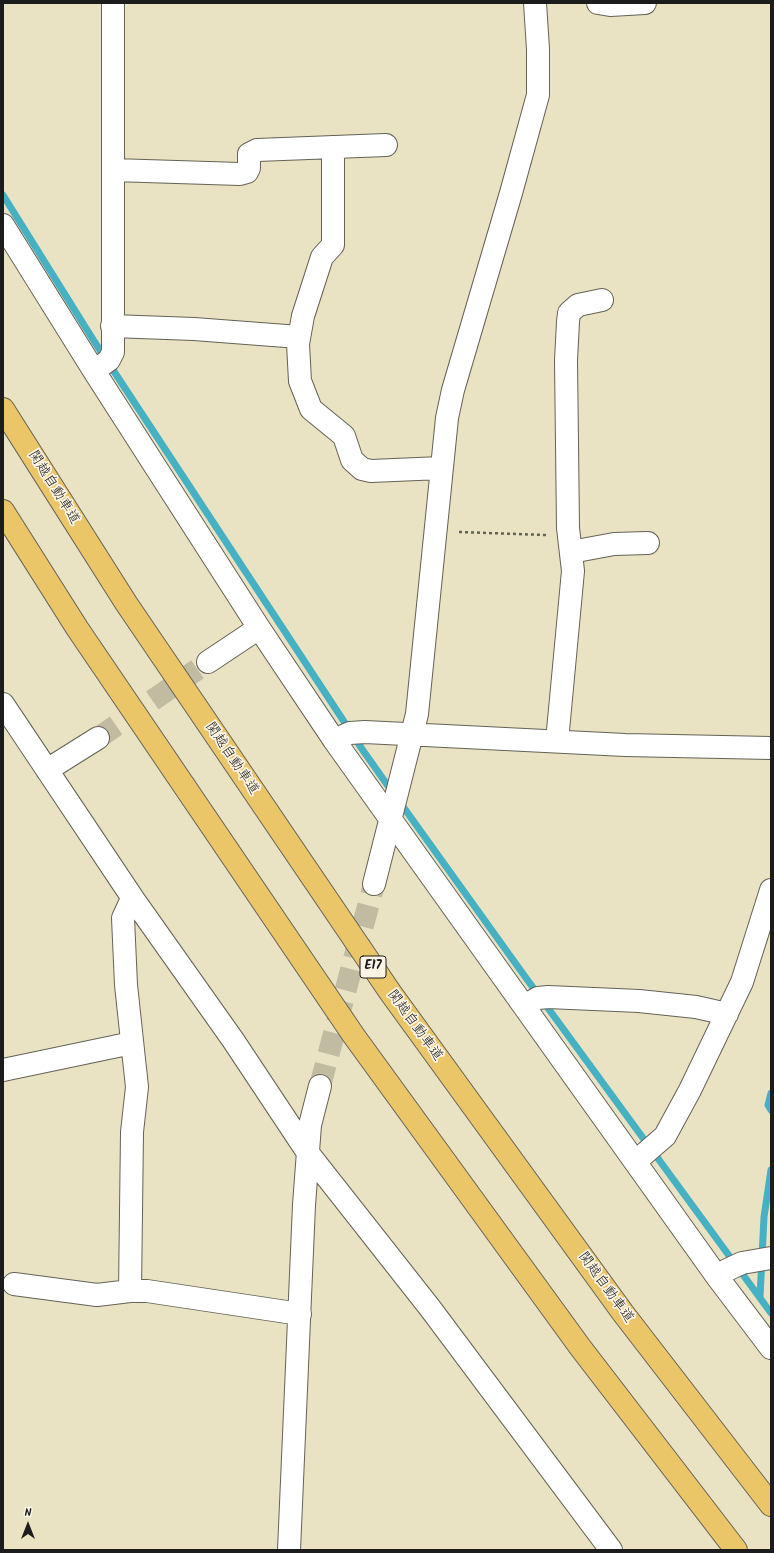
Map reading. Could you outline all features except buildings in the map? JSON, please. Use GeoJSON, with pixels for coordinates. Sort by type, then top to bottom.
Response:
{"type":"FeatureCollection","features":[{"type":"Feature","properties":{"kind":"highway","name":"関越自動車道"},"geometry":{"type":"LineString","coordinates":[[3,409],[126,603],[390,992],[623,1313],[771,1506]]}},
{"type":"Feature","properties":{"kind":"highway"},"geometry":{"type":"LineString","coordinates":[[3,511],[77,628],[354,1036],[580,1346],[736,1550]]}},
{"type":"Feature","properties":{"kind":"street"},"geometry":{"type":"LineString","coordinates":[[94,371],[109,360],[112,352],[113,3]]}},
{"type":"Feature","properties":{"kind":"street"},"geometry":{"type":"LineString","coordinates":[[374,884],[391,822],[417,714],[447,418],[453,390],[535,110],[538,95],[539,71],[535,3]]}},
{"type":"Feature","properties":{"kind":"street"},"geometry":{"type":"LineString","coordinates":[[598,3],[610,5],[645,3]]}},
{"type":"Feature","properties":{"kind":"street"},"geometry":{"type":"LineString","coordinates":[[112,170],[240,174],[247,172],[249,168],[249,154],[252,151],[386,145]]}},
{"type":"Feature","properties":{"kind":"street"},"geometry":{"type":"LineString","coordinates":[[333,147],[333,245],[322,257],[303,316],[299,337],[298,363],[300,381],[311,408],[344,436],[352,460],[362,469],[371,471],[441,468]]}},
{"type":"Feature","properties":{"kind":"street"},"geometry":{"type":"LineString","coordinates":[[3,225],[94,371],[259,628],[334,740],[391,822],[718,1278],[771,1348]]}},
{"type":"Feature","properties":{"kind":"street"},"geometry":{"type":"LineString","coordinates":[[557,741],[573,571],[570,544],[566,360],[568,322],[569,313],[578,305],[602,300]]}},
{"type":"Feature","properties":{"kind":"street"},"geometry":{"type":"LineString","coordinates":[[112,326],[194,329],[299,337]]}},
{"type":"Feature","properties":{"kind":"street"},"geometry":{"type":"LineString","coordinates":[[570,544],[648,543]]}},
{"type":"Feature","properties":{"kind":"street"},"geometry":{"type":"LineString","coordinates":[[208,662],[259,628]]}},
{"type":"Feature","properties":{"kind":"street"},"geometry":{"type":"LineString","coordinates":[[3,704],[134,900],[233,1040],[308,1153],[430,1308],[611,1550]]}},
{"type":"Feature","properties":{"kind":"street"},"geometry":{"type":"LineString","coordinates":[[334,740],[350,733],[413,733],[557,741],[771,748]]}},
{"type":"Feature","properties":{"kind":"street"},"geometry":{"type":"LineString","coordinates":[[47,770],[98,738]]}},
{"type":"Feature","properties":{"kind":"street"},"geometry":{"type":"LineString","coordinates":[[635,1162],[665,1136],[690,1090],[742,982],[771,890]]}},
{"type":"Feature","properties":{"kind":"street"},"geometry":{"type":"LineString","coordinates":[[130,1291],[132,1132],[137,1087],[126,985],[123,918],[129,905],[134,900]]}},
{"type":"Feature","properties":{"kind":"street"},"geometry":{"type":"LineString","coordinates":[[524,1006],[538,998],[548,997],[696,1007],[727,1014]]}},
{"type":"Feature","properties":{"kind":"street"},"geometry":{"type":"LineString","coordinates":[[3,1070],[132,1043]]}},
{"type":"Feature","properties":{"kind":"street"},"geometry":{"type":"LineString","coordinates":[[289,1550],[304,1205],[310,1125],[320,1086]]}},
{"type":"Feature","properties":{"kind":"street"},"geometry":{"type":"LineString","coordinates":[[718,1278],[727,1270],[742,1263],[771,1258]]}},
{"type":"Feature","properties":{"kind":"street"},"geometry":{"type":"LineString","coordinates":[[14,1284],[97,1295],[130,1291],[146,1292],[300,1314]]}},
{"type":"Feature","properties":{"kind":"path"},"geometry":{"type":"LineString","coordinates":[[435,531],[570,544]]}},
{"type":"Feature","properties":{"kind":"waterway"},"geometry":{"type":"LineString","coordinates":[[3,195],[94,341],[362,749],[393,793]]}},
{"type":"Feature","properties":{"kind":"waterway"},"geometry":{"type":"LineString","coordinates":[[399,801],[526,978],[771,1313]]}},
{"type":"Feature","properties":{"kind":"waterway"},"geometry":{"type":"LineString","coordinates":[[771,1093],[768,1105],[771,1110]]}},
{"type":"Feature","properties":{"kind":"waterway"},"geometry":{"type":"LineString","coordinates":[[760,1297],[764,1217],[771,1170]]}},
{"type":"Feature","properties":{"kind":"tunnel"},"geometry":{"type":"LineString","coordinates":[[98,738],[208,662]]}},
{"type":"Feature","properties":{"kind":"tunnel"},"geometry":{"type":"LineString","coordinates":[[320,1086],[374,884]]}}]}
